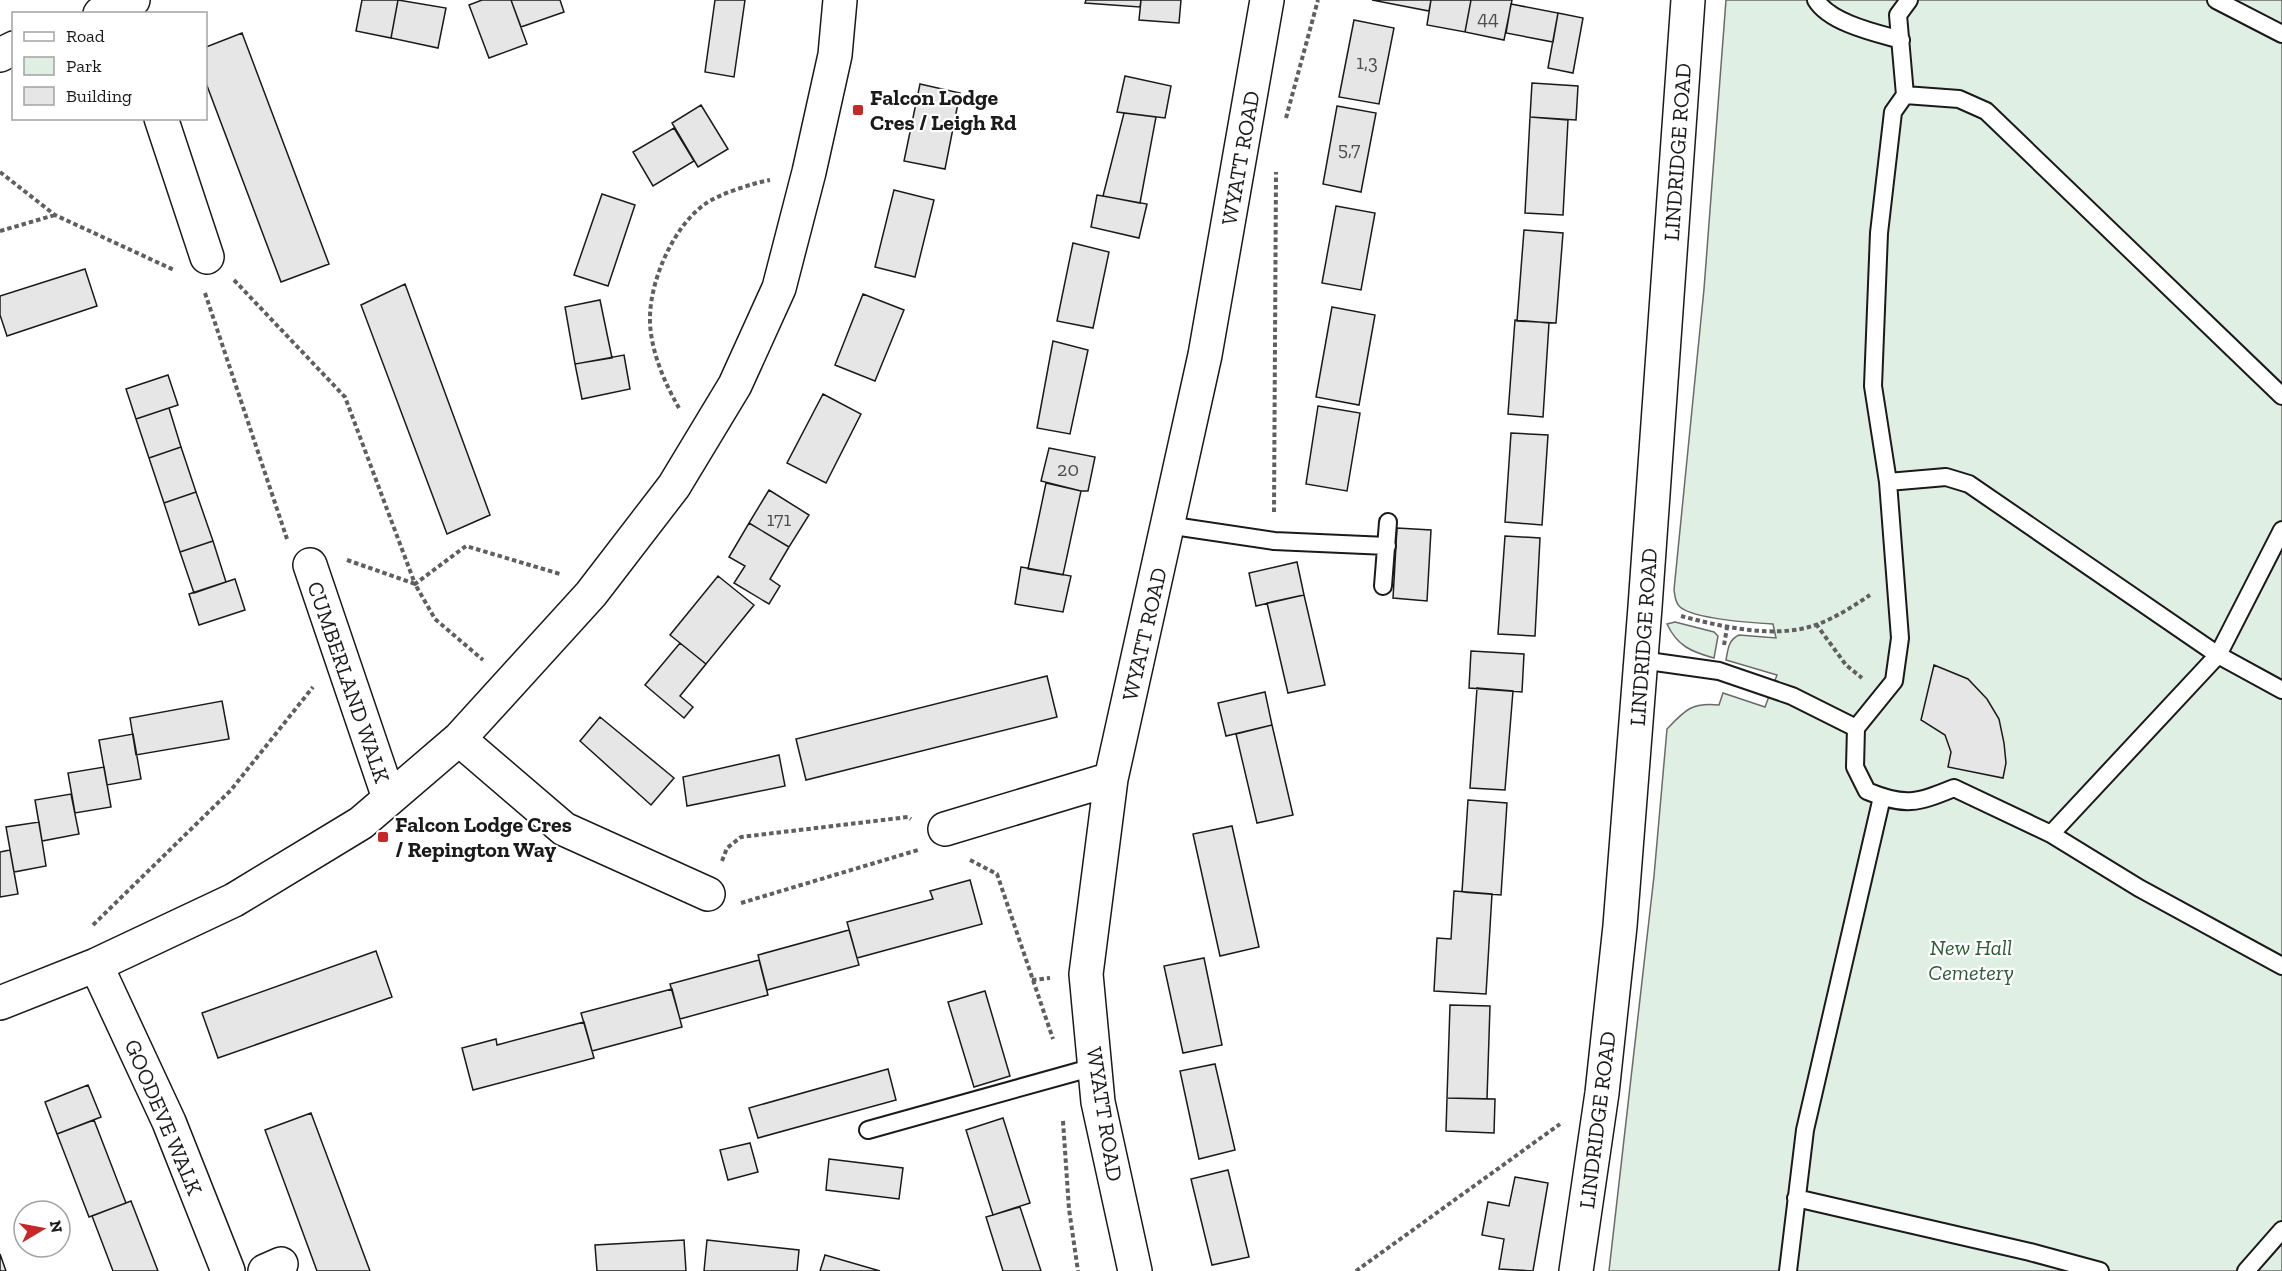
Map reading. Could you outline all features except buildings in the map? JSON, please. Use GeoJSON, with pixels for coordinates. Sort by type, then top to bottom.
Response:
{"type":"FeatureCollection","features":[{"type":"Feature","properties":{"kind":"street"},"geometry":{"type":"LineString","coordinates":[[0,1003],[96,965],[234,900],[361,823],[459,739],[598,585],[674,486],[699,445],[735,385],[779,288],[809,172],[835,55],[840,0]]}},
{"type":"Feature","properties":{"kind":"street","name":"WYATT ROAD"},"geometry":{"type":"LineString","coordinates":[[1135,1271],[1098,1102],[1086,974],[1111,779],[1205,354],[1267,0]]}},
{"type":"Feature","properties":{"kind":"street","name":"LINDRIDGE ROAD"},"geometry":{"type":"LineString","coordinates":[[1576,1271],[1602,1093],[1620,926],[1688,0]]}},
{"type":"Feature","properties":{"kind":"street"},"geometry":{"type":"LineString","coordinates":[[162,120],[213,270]]}},
{"type":"Feature","properties":{"kind":"street","name":"CUMBERLAND WALK"},"geometry":{"type":"LineString","coordinates":[[308,553],[389,798]]}},
{"type":"Feature","properties":{"kind":"street"},"geometry":{"type":"LineString","coordinates":[[459,739],[564,829],[720,900]]}},
{"type":"Feature","properties":{"kind":"street"},"geometry":{"type":"LineString","coordinates":[[936,831],[1111,779]]}},
{"type":"Feature","properties":{"kind":"street","name":"GOODEVE WALK"},"geometry":{"type":"LineString","coordinates":[[96,965],[169,1122],[228,1271]]}},
{"type":"Feature","properties":{"kind":"lane"},"geometry":{"type":"LineString","coordinates":[[1816,0],[1822,10],[1859,28],[1901,40]]}},
{"type":"Feature","properties":{"kind":"lane"},"geometry":{"type":"LineString","coordinates":[[1909,0],[1898,15],[1905,95],[1893,112],[1879,233],[1873,386],[1888,482],[1900,638],[1894,681],[1856,728],[1855,767],[1867,791],[1892,801],[1922,801],[1954,788],[2051,834],[2139,888],[2282,966]]}},
{"type":"Feature","properties":{"kind":"lane"},"geometry":{"type":"LineString","coordinates":[[2216,0],[2282,34]]}},
{"type":"Feature","properties":{"kind":"lane"},"geometry":{"type":"LineString","coordinates":[[1905,95],[1959,99],[1986,111],[2282,396]]}},
{"type":"Feature","properties":{"kind":"lane"},"geometry":{"type":"LineString","coordinates":[[1888,482],[1946,477],[1969,484],[2218,655],[2282,690]]}},
{"type":"Feature","properties":{"kind":"lane"},"geometry":{"type":"LineString","coordinates":[[1383,586],[1388,522]]}},
{"type":"Feature","properties":{"kind":"lane"},"geometry":{"type":"LineString","coordinates":[[1167,525],[1274,540],[1387,546]]}},
{"type":"Feature","properties":{"kind":"lane"},"geometry":{"type":"LineString","coordinates":[[2051,834],[2218,655],[2282,530]]}},
{"type":"Feature","properties":{"kind":"lane"},"geometry":{"type":"LineString","coordinates":[[1641,660],[1719,671],[1792,696],[1856,728]]}},
{"type":"Feature","properties":{"kind":"lane"},"geometry":{"type":"LineString","coordinates":[[1788,1271],[1805,1130],[1882,797]]}},
{"type":"Feature","properties":{"kind":"lane"},"geometry":{"type":"LineString","coordinates":[[868,1130],[1094,1067]]}},
{"type":"Feature","properties":{"kind":"lane"},"geometry":{"type":"LineString","coordinates":[[1796,1198],[2031,1252],[2100,1271]]}},
{"type":"Feature","properties":{"kind":"lane"},"geometry":{"type":"LineString","coordinates":[[2246,1271],[2282,1230]]}},
{"type":"Feature","properties":{"kind":"path"},"geometry":{"type":"LineString","coordinates":[[1285,121],[1318,0]]}},
{"type":"Feature","properties":{"kind":"path"},"geometry":{"type":"LineString","coordinates":[[1274,540],[1276,166]]}},
{"type":"Feature","properties":{"kind":"path"},"geometry":{"type":"LineString","coordinates":[[0,172],[55,215],[213,270],[235,282],[345,397],[415,584],[435,619],[509,683]]}},
{"type":"Feature","properties":{"kind":"path"},"geometry":{"type":"LineString","coordinates":[[699,445],[669,390],[655,349],[650,318],[654,285],[666,255],[683,226],[706,203],[755,183],[809,172]]}},
{"type":"Feature","properties":{"kind":"path"},"geometry":{"type":"LineString","coordinates":[[0,231],[55,215]]}},
{"type":"Feature","properties":{"kind":"path"},"geometry":{"type":"LineString","coordinates":[[213,270],[285,537],[308,553],[415,584]]}},
{"type":"Feature","properties":{"kind":"path"},"geometry":{"type":"LineString","coordinates":[[285,537],[308,553]]}},
{"type":"Feature","properties":{"kind":"path"},"geometry":{"type":"LineString","coordinates":[[285,537],[308,553]]}},
{"type":"Feature","properties":{"kind":"path"},"geometry":{"type":"LineString","coordinates":[[415,584],[466,546],[598,585]]}},
{"type":"Feature","properties":{"kind":"path"},"geometry":{"type":"LineString","coordinates":[[1645,607],[1727,628],[1770,631],[1808,627],[1847,610],[1896,578]]}},
{"type":"Feature","properties":{"kind":"path"},"geometry":{"type":"LineString","coordinates":[[1816,624],[1846,664],[1882,696]]}},
{"type":"Feature","properties":{"kind":"path"},"geometry":{"type":"LineString","coordinates":[[90,927],[231,790],[319,680]]}},
{"type":"Feature","properties":{"kind":"path"},"geometry":{"type":"LineString","coordinates":[[908,817],[936,831],[921,849],[720,900],[727,848],[741,837],[908,817]]}},
{"type":"Feature","properties":{"kind":"path"},"geometry":{"type":"LineString","coordinates":[[968,859],[997,873],[1058,1050],[1069,1209],[1078,1271]]}},
{"type":"Feature","properties":{"kind":"path"},"geometry":{"type":"LineString","coordinates":[[1356,1271],[1602,1093]]}},
{"type":"Feature","properties":{"kind":"green space","name":"New Hall Cemetery"},"geometry":{"type":"Polygon","coordinates":[[[1726,0],[2282,0],[2282,1271],[1609,1271],[1654,876],[1667,729],[1695,706],[1719,705],[1723,693],[1765,707],[1777,675],[1726,660],[1731,642],[1739,635],[1776,638],[1773,624],[1724,620],[1698,615],[1677,604],[1674,590],[1704,289],[1726,0]]]}},
{"type":"Feature","properties":{"kind":"green space"},"geometry":{"type":"Polygon","coordinates":[[[1675,622],[1714,632],[1718,636],[1714,658],[1680,643],[1667,624],[1675,622]]]}},
{"type":"Feature","properties":{"kind":"place","name":"Falcon Lodge Cres / Leigh Rd"},"geometry":{"type":"Point","coordinates":[858,110]}},
{"type":"Feature","properties":{"kind":"place","name":"Falcon Lodge Cres / Repington Way"},"geometry":{"type":"Point","coordinates":[383,837]}}]}
